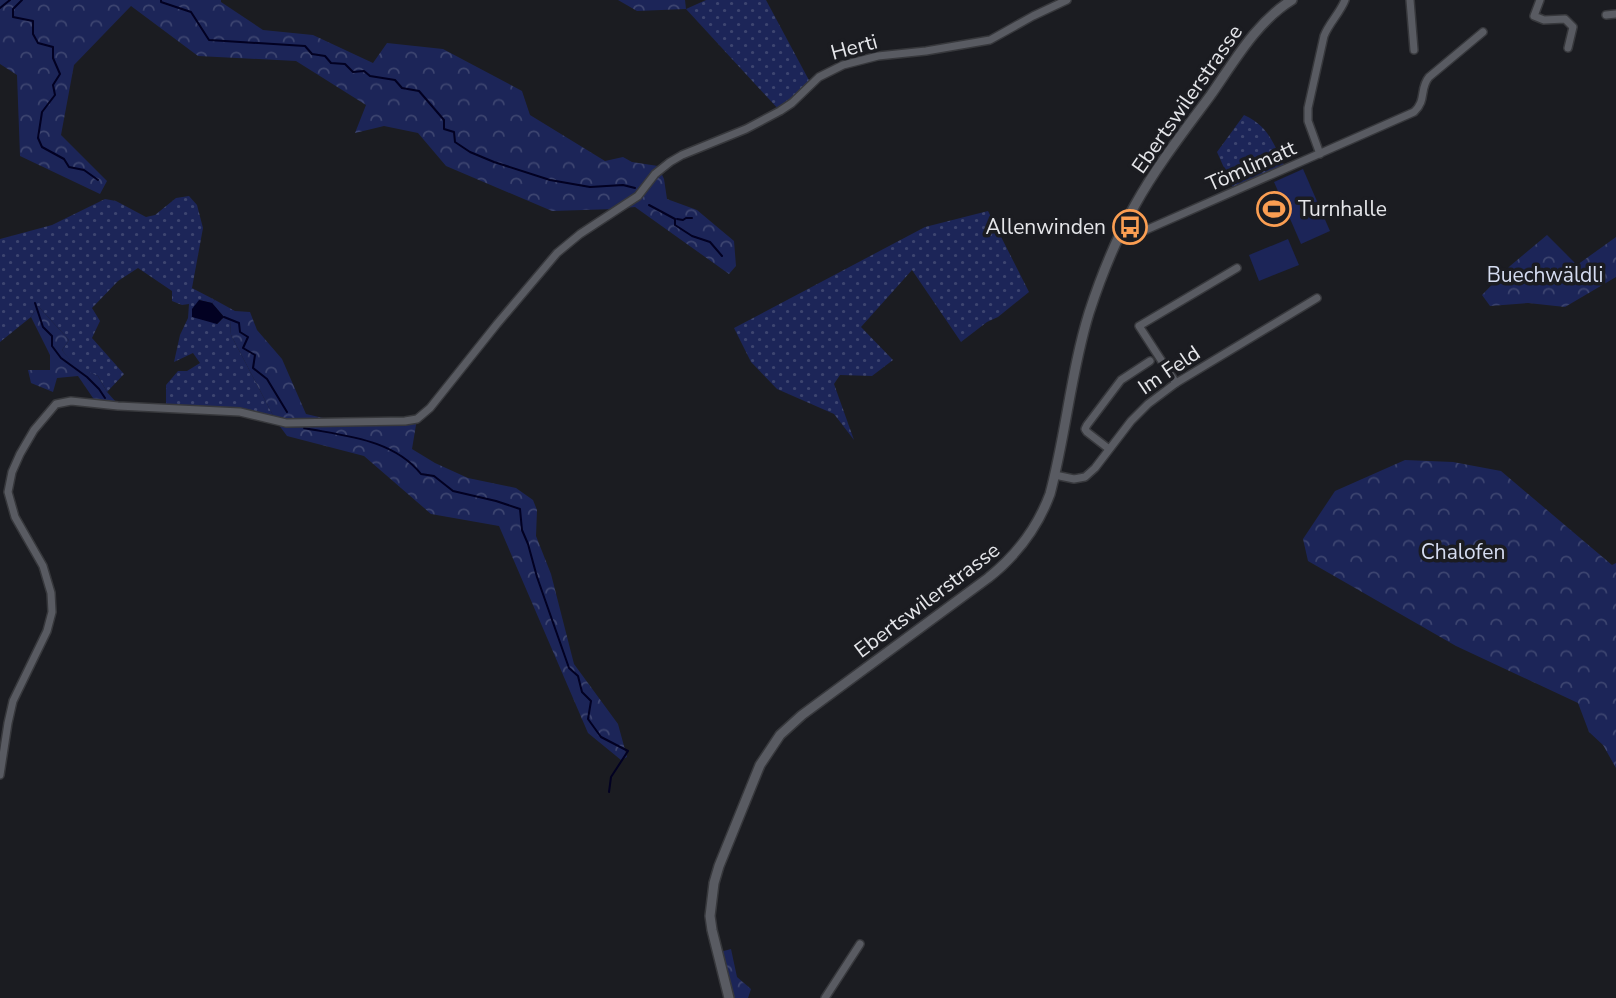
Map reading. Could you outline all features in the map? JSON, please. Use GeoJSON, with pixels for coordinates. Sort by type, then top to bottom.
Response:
{"type":"FeatureCollection","features":[{"type":"Feature","properties":{"kind":"street","name":"Herti"},"geometry":{"type":"LineString","coordinates":[[0,775],[13,701],[47,631],[52,612],[51,593],[43,566],[15,517],[8,492],[12,472],[20,454],[34,430],[56,404],[71,401],[240,412],[286,423],[417,419],[430,408],[557,253],[580,234],[638,196],[655,174],[670,162],[746,130],[780,111],[819,77],[835,68],[878,56],[990,40],[1067,0]]}},
{"type":"Feature","properties":{"kind":"street","name":"Ebertswilerstrasse"},"geometry":{"type":"LineString","coordinates":[[729,998],[712,930],[714,883],[755,776],[767,752],[780,735],[802,715],[988,578],[1026,542],[1044,512],[1055,475],[1084,330],[1121,233],[1158,168],[1230,67],[1266,20],[1292,0]]}},
{"type":"Feature","properties":{"kind":"street","name":"Tömlimatt"},"geometry":{"type":"LineString","coordinates":[[1121,233],[1139,233],[1320,154],[1308,121],[1309,98],[1324,36],[1345,0]]}},
{"type":"Feature","properties":{"kind":"street"},"geometry":{"type":"LineString","coordinates":[[1410,0],[1414,50]]}},
{"type":"Feature","properties":{"kind":"street"},"geometry":{"type":"LineString","coordinates":[[1540,0],[1534,16],[1544,20],[1565,19],[1573,27],[1568,48]]}},
{"type":"Feature","properties":{"kind":"street"},"geometry":{"type":"LineString","coordinates":[[1605,15],[1616,15]]}},
{"type":"Feature","properties":{"kind":"street"},"geometry":{"type":"LineString","coordinates":[[1320,154],[1414,112],[1421,106],[1424,82],[1483,32]]}},
{"type":"Feature","properties":{"kind":"street"},"geometry":{"type":"LineString","coordinates":[[1176,383],[1139,326],[1237,268]]}},
{"type":"Feature","properties":{"kind":"street","name":"Im Feld"},"geometry":{"type":"LineString","coordinates":[[1055,475],[1074,479],[1085,477],[1148,404],[1176,383],[1317,298]]}},
{"type":"Feature","properties":{"kind":"street"},"geometry":{"type":"LineString","coordinates":[[1109,449],[1087,432],[1087,425],[1121,380],[1150,361]]}},
{"type":"Feature","properties":{"kind":"street"},"geometry":{"type":"LineString","coordinates":[[825,998],[860,944]]}},
{"type":"Feature","properties":{"kind":"green space"},"geometry":{"type":"Polygon","coordinates":[[[0,0],[221,0],[263,30],[313,35],[373,63],[387,43],[443,49],[522,91],[530,115],[605,161],[623,157],[632,162],[658,166],[664,179],[667,199],[697,210],[734,241],[736,266],[729,274],[635,207],[552,211],[446,166],[418,133],[384,126],[355,133],[366,105],[296,61],[198,56],[131,6],[74,65],[61,135],[107,181],[100,194],[20,156],[17,75],[0,64],[0,0]]]}},
{"type":"Feature","properties":{"kind":"green space"},"geometry":{"type":"Polygon","coordinates":[[[618,0],[685,0],[686,9],[637,11],[618,0]]]}},
{"type":"Feature","properties":{"kind":"green space"},"geometry":{"type":"Polygon","coordinates":[[[706,0],[766,0],[811,84],[780,111],[686,9],[706,0]]]}},
{"type":"Feature","properties":{"kind":"green space"},"geometry":{"type":"Polygon","coordinates":[[[1244,115],[1264,130],[1284,165],[1233,188],[1217,152],[1244,115]]]}},
{"type":"Feature","properties":{"kind":"green space"},"geometry":{"type":"Polygon","coordinates":[[[1303,169],[1330,231],[1301,244],[1274,182],[1303,169]]]}},
{"type":"Feature","properties":{"kind":"green space"},"geometry":{"type":"Polygon","coordinates":[[[189,196],[197,205],[203,228],[192,288],[215,300],[212,303],[199,300],[217,324],[224,317],[230,320],[231,335],[276,421],[166,404],[166,385],[178,371],[187,371],[200,363],[193,353],[174,362],[180,335],[188,318],[189,304],[182,305],[172,301],[172,291],[138,268],[118,281],[92,308],[100,321],[92,338],[124,374],[107,392],[98,376],[75,367],[62,350],[69,340],[38,306],[31,317],[0,342],[0,239],[52,225],[105,199],[116,201],[146,217],[155,215],[176,198],[189,196]]]}},
{"type":"Feature","properties":{"kind":"green space"},"geometry":{"type":"Polygon","coordinates":[[[988,211],[1029,292],[961,342],[912,270],[861,327],[893,360],[872,376],[840,375],[834,384],[854,440],[834,414],[777,389],[751,362],[734,328],[925,227],[988,211]]]}},
{"type":"Feature","properties":{"kind":"green space","name":"Buechwäldli"},"geometry":{"type":"Polygon","coordinates":[[[1547,235],[1577,265],[1616,237],[1616,277],[1565,307],[1528,303],[1490,306],[1482,295],[1510,266],[1547,235]]]}},
{"type":"Feature","properties":{"kind":"green space"},"geometry":{"type":"Polygon","coordinates":[[[1288,239],[1299,265],[1259,281],[1249,255],[1288,239]]]}},
{"type":"Feature","properties":{"kind":"green space"},"geometry":{"type":"Polygon","coordinates":[[[215,300],[235,311],[250,312],[257,330],[282,359],[306,414],[345,423],[417,419],[412,449],[468,478],[516,488],[533,500],[537,510],[536,536],[551,574],[574,664],[618,724],[627,757],[621,760],[588,733],[499,526],[431,514],[364,456],[287,436],[276,421],[231,335],[230,320],[212,303],[215,300]]]}},
{"type":"Feature","properties":{"kind":"green space"},"geometry":{"type":"Polygon","coordinates":[[[38,306],[69,340],[62,350],[75,366],[98,376],[116,402],[95,401],[78,376],[57,378],[53,392],[31,383],[28,370],[50,370],[50,355],[31,317],[38,306]]]}},
{"type":"Feature","properties":{"kind":"green space","name":"Chalofen"},"geometry":{"type":"Polygon","coordinates":[[[1405,460],[1453,462],[1501,471],[1612,565],[1616,563],[1616,768],[1603,745],[1589,732],[1578,703],[1456,646],[1308,561],[1303,539],[1335,491],[1405,460]]]}},
{"type":"Feature","properties":{"kind":"green space"},"geometry":{"type":"Polygon","coordinates":[[[731,949],[737,977],[751,989],[748,998],[732,998],[720,952],[731,949]]]}},
{"type":"Feature","properties":{"kind":"shaded area"},"geometry":{"type":"Polygon","coordinates":[[[199,300],[212,303],[224,317],[217,324],[192,317],[192,309],[199,300]]]}},
{"type":"Feature","properties":{"kind":"waterway"},"geometry":{"type":"LineString","coordinates":[[0,8],[10,0]]}},
{"type":"Feature","properties":{"kind":"waterway"},"geometry":{"type":"LineString","coordinates":[[22,0],[13,9],[13,17],[33,21],[33,34],[38,43],[53,47],[53,58],[60,74],[53,85],[55,95],[42,112],[38,138],[42,147],[64,159],[69,167],[84,170],[98,180]]}},
{"type":"Feature","properties":{"kind":"waterway"},"geometry":{"type":"LineString","coordinates":[[161,0],[191,12],[209,40],[305,46],[312,54],[325,56],[331,63],[345,64],[353,72],[364,71],[370,76],[395,80],[402,88],[419,91],[444,120],[444,129],[454,132],[455,142],[494,162],[550,180],[590,187],[623,185],[635,188]]}},
{"type":"Feature","properties":{"kind":"waterway"},"geometry":{"type":"LineString","coordinates":[[649,205],[675,219],[675,225],[692,236],[710,242],[722,256]]}},
{"type":"Feature","properties":{"kind":"waterway"},"geometry":{"type":"LineString","coordinates":[[677,219],[692,218]]}},
{"type":"Feature","properties":{"kind":"waterway"},"geometry":{"type":"LineString","coordinates":[[35,303],[43,327],[52,336],[52,346],[61,358],[87,377],[105,398]]}},
{"type":"Feature","properties":{"kind":"waterway"},"geometry":{"type":"LineString","coordinates":[[224,317],[239,323],[240,332],[248,337],[243,348],[255,355],[253,368],[267,379],[287,412]]}},
{"type":"Feature","properties":{"kind":"waterway"},"geometry":{"type":"LineString","coordinates":[[304,428],[382,446],[410,462],[421,474],[434,476],[453,491],[520,509],[522,530],[569,668],[578,676],[582,692],[591,701],[588,719],[601,737],[628,751],[611,777],[609,792]]}},
{"type":"Feature","properties":{"kind":"place","name":"Turnhalle"},"geometry":{"type":"Point","coordinates":[1274,209]}},
{"type":"Feature","properties":{"kind":"place","name":"Allenwinden"},"geometry":{"type":"Point","coordinates":[1130,227]}}]}
